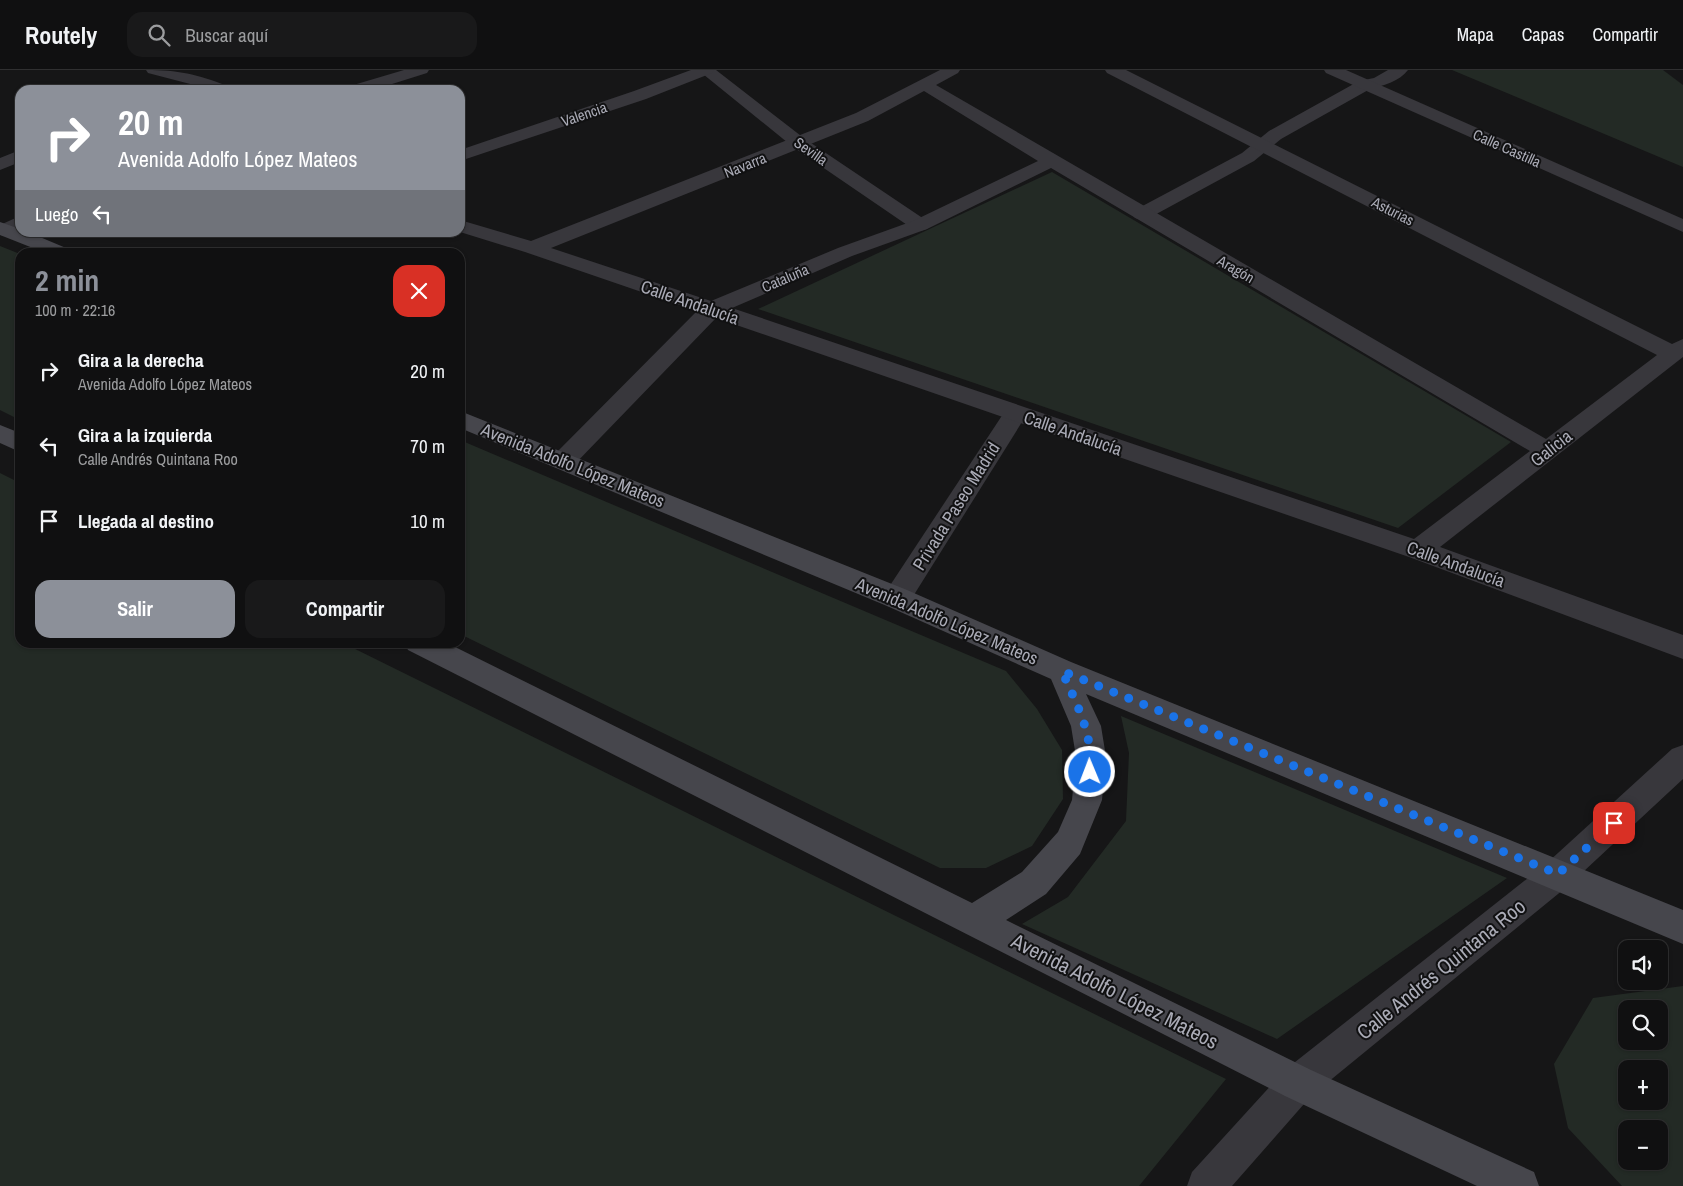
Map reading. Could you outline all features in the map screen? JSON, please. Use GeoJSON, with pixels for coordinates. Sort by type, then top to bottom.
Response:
{"type":"FeatureCollection","features":[{"type":"Feature","properties":{"kind":"main road"},"geometry":{"type":"LineString","coordinates":[[28,237],[51,248]]}},
{"type":"Feature","properties":{"kind":"main road","name":"Avenida Adolfo López Mateos"},"geometry":{"type":"LineString","coordinates":[[465,421],[897,598],[1062,671],[1558,874],[1683,928]]}},
{"type":"Feature","properties":{"kind":"main road"},"geometry":{"type":"LineString","coordinates":[[0,433],[15,440]]}},
{"type":"Feature","properties":{"kind":"main road","name":"Avenida Adolfo López Mateos"},"geometry":{"type":"LineString","coordinates":[[430,648],[1298,1083],[1520,1186]]}},
{"type":"Feature","properties":{"kind":"main road"},"geometry":{"type":"LineString","coordinates":[[974,921],[1034,883],[1069,843],[1087,800],[1091,757],[1086,726],[1062,671]]}},
{"type":"Feature","properties":{"kind":"street"},"geometry":{"type":"LineString","coordinates":[[372,85],[421,70]]}},
{"type":"Feature","properties":{"kind":"street","name":"Sevilla"},"geometry":{"type":"LineString","coordinates":[[706,70],[799,144],[920,224]]}},
{"type":"Feature","properties":{"kind":"street","name":"Valencia"},"geometry":{"type":"LineString","coordinates":[[465,154],[640,95],[706,70]]}},
{"type":"Feature","properties":{"kind":"street","name":"Navarra"},"geometry":{"type":"LineString","coordinates":[[532,248],[799,144],[862,116],[952,70]]}},
{"type":"Feature","properties":{"kind":"street","name":"Asturias"},"geometry":{"type":"LineString","coordinates":[[1113,70],[1678,350]]}},
{"type":"Feature","properties":{"kind":"street","name":"Calle Castilla"},"geometry":{"type":"LineString","coordinates":[[1332,70],[1683,226]]}},
{"type":"Feature","properties":{"kind":"street"},"geometry":{"type":"LineString","coordinates":[[1142,214],[1248,157],[1275,135],[1366,85],[1379,82],[1400,70]]}},
{"type":"Feature","properties":{"kind":"street"},"geometry":{"type":"LineString","coordinates":[[155,78],[182,73],[208,85]]}},
{"type":"Feature","properties":{"kind":"street","name":"Aragón"},"geometry":{"type":"LineString","coordinates":[[925,85],[1549,451]]}},
{"type":"Feature","properties":{"kind":"street"},"geometry":{"type":"LineString","coordinates":[[0,165],[15,158]]}},
{"type":"Feature","properties":{"kind":"street","name":"Cataluña"},"geometry":{"type":"LineString","coordinates":[[563,461],[712,309],[845,252],[920,224],[1052,161]]}},
{"type":"Feature","properties":{"kind":"street","name":"Calle Andalucía"},"geometry":{"type":"LineString","coordinates":[[465,228],[532,248],[1418,550],[1683,647]]}},
{"type":"Feature","properties":{"kind":"street","name":"Galicia"},"geometry":{"type":"LineString","coordinates":[[1418,550],[1678,350]]}},
{"type":"Feature","properties":{"kind":"street","name":"Privada Paseo Madrid"},"geometry":{"type":"LineString","coordinates":[[897,598],[1015,414]]}},
{"type":"Feature","properties":{"kind":"street","name":"Calle Andrés Quintana Roo"},"geometry":{"type":"LineString","coordinates":[[1206,1186],[1298,1083],[1558,874],[1683,759]]}},
{"type":"Feature","properties":{"kind":"shaded area"},"geometry":{"type":"Polygon","coordinates":[[[1452,70],[1663,70],[1683,85],[1683,167],[1452,70]]]}},
{"type":"Feature","properties":{"kind":"shaded area"},"geometry":{"type":"Polygon","coordinates":[[[1052,172],[1511,442],[1398,528],[758,309],[1052,172]]]}},
{"type":"Feature","properties":{"kind":"shaded area"},"geometry":{"type":"Polygon","coordinates":[[[0,246],[15,252],[15,418],[0,410],[0,246]]]}},
{"type":"Feature","properties":{"kind":"shaded area"},"geometry":{"type":"Polygon","coordinates":[[[465,442],[1006,671],[1037,709],[1062,750],[1063,799],[1032,846],[986,868],[940,868],[465,636],[465,442]]]}},
{"type":"Feature","properties":{"kind":"shaded area"},"geometry":{"type":"Polygon","coordinates":[[[0,473],[15,480],[15,648],[353,648],[1226,1079],[1139,1186],[0,1186],[0,473]]]}},
{"type":"Feature","properties":{"kind":"shaded area"},"geometry":{"type":"Polygon","coordinates":[[[1121,716],[1507,878],[1277,1039],[1022,924],[1068,897],[1126,821],[1129,753],[1121,716]]]}},
{"type":"Feature","properties":{"kind":"shaded area"},"geometry":{"type":"Polygon","coordinates":[[[1683,986],[1683,1186],[1622,1186],[1568,1128],[1554,1064],[1593,998],[1653,990],[1668,990],[1668,988],[1683,986]]]}},
{"type":"Feature","properties":{"kind":"route"},"geometry":{"type":"LineString","coordinates":[[1090,772],[1091,757],[1086,726],[1062,671],[1558,874],[1614,823]]}}]}
